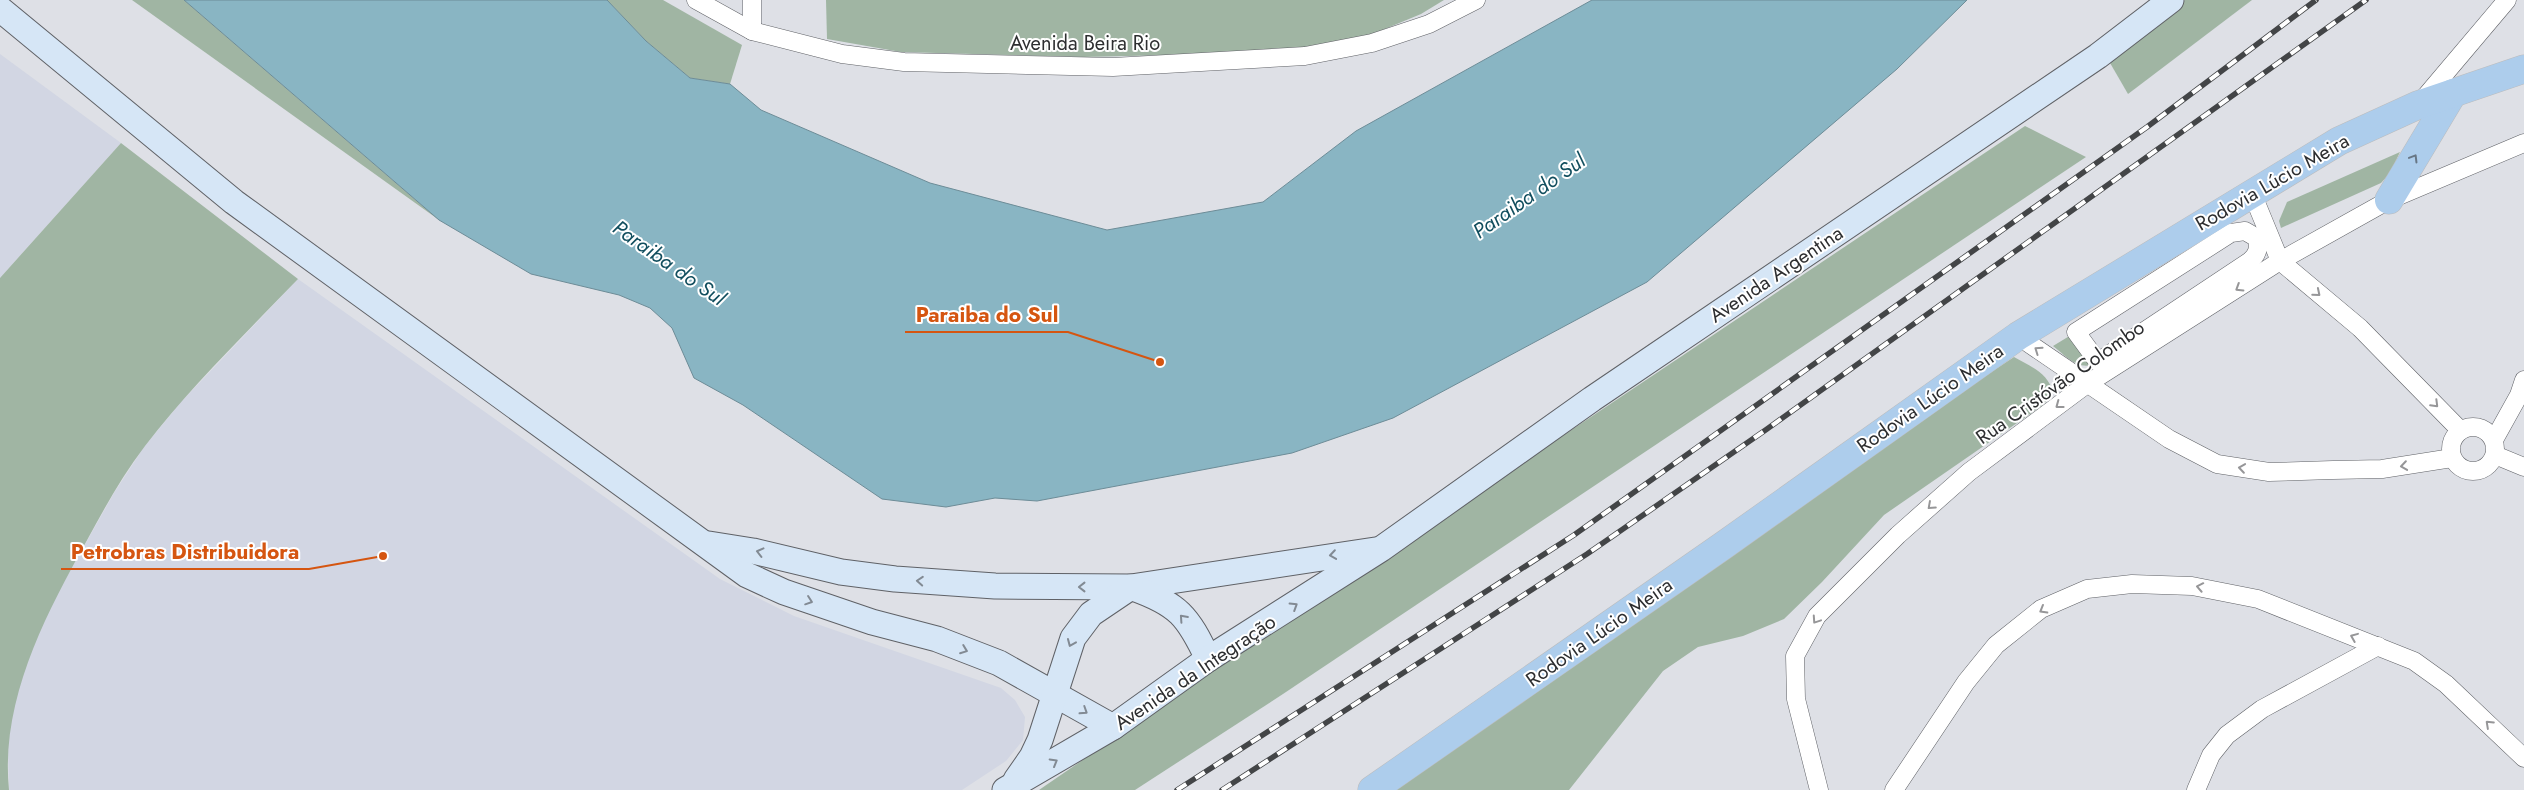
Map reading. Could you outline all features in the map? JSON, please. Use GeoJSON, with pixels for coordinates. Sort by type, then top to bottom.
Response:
{"type":"FeatureCollection","features":[{"type":"Feature","properties":{"kind":"main road","name":"Rodovia Lúcio Meira"},"geometry":{"type":"LineString","coordinates":[[1372,790],[1732,539],[2018,336],[2338,141],[2418,105],[2524,69]]}},
{"type":"Feature","properties":{"kind":"main road"},"geometry":{"type":"LineString","coordinates":[[2389,200],[2453,93]]}},
{"type":"Feature","properties":{"kind":"street","name":"Avenida Beira Rio"},"geometry":{"type":"LineString","coordinates":[[696,0],[752,32],[842,54],[904,62],[1113,67],[1315,54],[1372,44],[1429,24],[1476,0]]}},
{"type":"Feature","properties":{"kind":"street"},"geometry":{"type":"LineString","coordinates":[[752,0],[752,32]]}},
{"type":"Feature","properties":{"kind":"street","name":"Avenida Argentina"},"geometry":{"type":"LineString","coordinates":[[1381,549],[1592,400],[2098,56],[2171,0]]}},
{"type":"Feature","properties":{"kind":"street"},"geometry":{"type":"LineString","coordinates":[[2418,105],[2506,0]]}},
{"type":"Feature","properties":{"kind":"street"},"geometry":{"type":"LineString","coordinates":[[0,9],[234,202],[747,575],[784,592],[872,622],[937,640],[999,663],[1113,727]]}},
{"type":"Feature","properties":{"kind":"street","name":"Rua Cristóvão Colombo"},"geometry":{"type":"LineString","coordinates":[[1819,790],[1796,699],[1795,656],[1817,616],[1898,535],[1969,472],[2087,384],[2280,262],[2389,200],[2523,148]]}},
{"type":"Feature","properties":{"kind":"street"},"geometry":{"type":"LineString","coordinates":[[2252,193],[2280,262],[2360,328],[2460,430]]}},
{"type":"Feature","properties":{"kind":"street"},"geometry":{"type":"LineString","coordinates":[[2245,231],[2256,238],[2258,251],[2250,261],[2098,362],[2076,332],[2231,233],[2245,231]]}},
{"type":"Feature","properties":{"kind":"street"},"geometry":{"type":"LineString","coordinates":[[2018,336],[2169,439],[2217,464],[2269,472],[2382,469],[2452,458]]}},
{"type":"Feature","properties":{"kind":"street"},"geometry":{"type":"LineString","coordinates":[[2524,380],[2519,395],[2494,447],[2485,468],[2470,471],[2456,464],[2452,458],[2451,442],[2460,430],[2467,427],[2483,428],[2494,447],[2524,467]]}},
{"type":"Feature","properties":{"kind":"street"},"geometry":{"type":"LineString","coordinates":[[706,544],[753,550],[841,572],[895,579],[995,586],[1131,587],[1381,549]]}},
{"type":"Feature","properties":{"kind":"street","name":"Avenida da Integração"},"geometry":{"type":"LineString","coordinates":[[1008,788],[1113,727],[1208,659],[1381,549]]}},
{"type":"Feature","properties":{"kind":"street"},"geometry":{"type":"LineString","coordinates":[[1894,790],[1966,682],[1996,645],[2041,609],[2087,589],[2132,584],[2192,586],[2258,599],[2414,661],[2446,684],[2524,758]]}},
{"type":"Feature","properties":{"kind":"street"},"geometry":{"type":"LineString","coordinates":[[1131,587],[1162,598],[1184,616],[1197,636],[1208,659]]}},
{"type":"Feature","properties":{"kind":"street"},"geometry":{"type":"LineString","coordinates":[[1008,788],[1036,748],[1056,694],[1073,638],[1091,614],[1131,587]]}},
{"type":"Feature","properties":{"kind":"street"},"geometry":{"type":"LineString","coordinates":[[2196,790],[2211,755],[2226,735],[2262,709],[2378,646]]}},
{"type":"Feature","properties":{"kind":"shaded area"},"geometry":{"type":"Polygon","coordinates":[[[0,54],[121,143],[0,278],[0,54]]]}},
{"type":"Feature","properties":{"kind":"shaded area"},"geometry":{"type":"Polygon","coordinates":[[[298,279],[720,579],[794,616],[1001,688],[1015,700],[1025,717],[1023,740],[1006,761],[962,790],[9,790],[8,747],[12,708],[29,654],[56,596],[114,493],[144,447],[182,401],[298,279]]]}},
{"type":"Feature","properties":{"kind":"green space"},"geometry":{"type":"Polygon","coordinates":[[[132,0],[184,0],[439,220],[132,0]]]}},
{"type":"Feature","properties":{"kind":"green space"},"geometry":{"type":"Polygon","coordinates":[[[607,0],[663,0],[742,45],[730,84],[690,78],[646,41],[607,0]]]}},
{"type":"Feature","properties":{"kind":"green space"},"geometry":{"type":"Polygon","coordinates":[[[826,0],[1444,0],[1421,14],[1356,41],[1286,49],[1084,57],[901,52],[827,39],[826,0]]]}},
{"type":"Feature","properties":{"kind":"green space"},"geometry":{"type":"Polygon","coordinates":[[[2185,0],[2252,0],[2128,94],[2106,56],[2185,0]]]}},
{"type":"Feature","properties":{"kind":"green space"},"geometry":{"type":"Polygon","coordinates":[[[2025,126],[2086,157],[1283,694],[1135,790],[1039,790],[1237,654],[2025,126]]]}},
{"type":"Feature","properties":{"kind":"green space"},"geometry":{"type":"Polygon","coordinates":[[[121,143],[298,279],[181,402],[137,457],[107,505],[55,599],[29,660],[11,724],[8,757],[9,790],[0,790],[0,278],[121,143]]]}},
{"type":"Feature","properties":{"kind":"green space"},"geometry":{"type":"Polygon","coordinates":[[[2400,152],[2390,173],[2381,183],[2281,228],[2279,221],[2287,202],[2400,152]]]}},
{"type":"Feature","properties":{"kind":"green space"},"geometry":{"type":"Polygon","coordinates":[[[2076,332],[2098,362],[2085,366],[2080,365],[2053,346],[2076,332]]]}},
{"type":"Feature","properties":{"kind":"green space"},"geometry":{"type":"Polygon","coordinates":[[[2014,357],[2038,371],[2051,386],[2053,393],[2043,405],[1884,515],[1822,582],[1784,619],[1743,636],[1698,647],[1663,671],[1569,790],[1396,790],[1975,383],[2014,357]]]}},
{"type":"Feature","properties":{"kind":"water"},"geometry":{"type":"Polygon","coordinates":[[[184,0],[607,0],[646,41],[690,78],[730,84],[761,110],[930,183],[1107,230],[1263,202],[1356,131],[1592,0],[1967,0],[1897,69],[1647,282],[1393,418],[1292,453],[1037,501],[995,498],[946,507],[882,499],[743,405],[694,378],[672,328],[650,308],[619,295],[531,274],[439,220],[184,0]]]}},
{"type":"Feature","properties":{"kind":"railway"},"geometry":{"type":"LineString","coordinates":[[1177,790],[1574,535],[2147,127],[2316,0]]}},
{"type":"Feature","properties":{"kind":"railway"},"geometry":{"type":"LineString","coordinates":[[1222,790],[1587,554],[1767,429],[2366,0]]}},
{"type":"Feature","properties":{"kind":"place","name":"Paraiba do Sul"},"geometry":{"type":"Point","coordinates":[1160,362]}},
{"type":"Feature","properties":{"kind":"place","name":"Petrobras Distribuidora"},"geometry":{"type":"Point","coordinates":[383,556]}}]}
